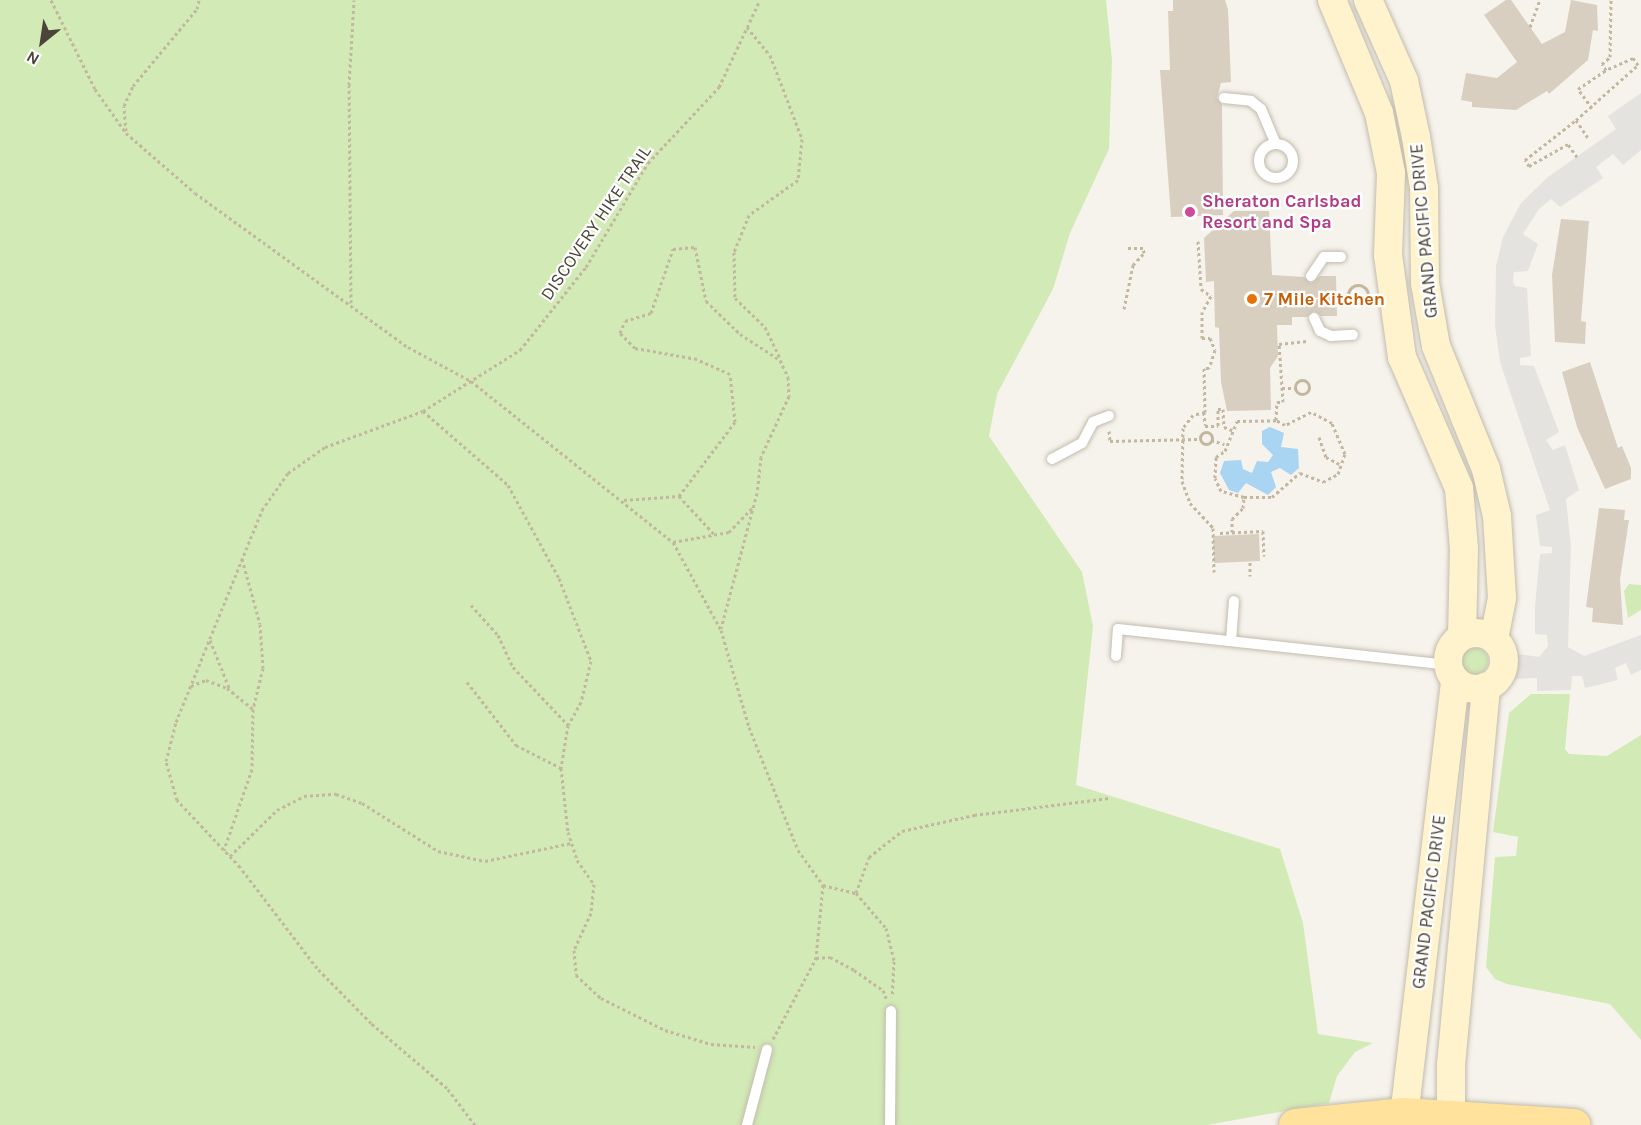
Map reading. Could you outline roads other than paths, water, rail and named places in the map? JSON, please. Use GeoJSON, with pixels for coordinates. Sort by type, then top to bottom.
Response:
{"type":"FeatureCollection","features":[{"type":"Feature","properties":{"kind":"main road"},"geometry":{"type":"LineString","coordinates":[[1295,1125],[1403,1120],[1574,1125]]}},
{"type":"Feature","properties":{"kind":"street","name":"GRAND PACIFIC DRIVE"},"geometry":{"type":"LineString","coordinates":[[1332,0],[1379,113],[1391,173],[1388,255],[1402,357],[1459,488],[1462,636]]}},
{"type":"Feature","properties":{"kind":"street","name":"GRAND PACIFIC DRIVE"},"geometry":{"type":"LineString","coordinates":[[1368,0],[1404,81],[1416,137],[1424,188],[1425,283],[1437,349],[1486,469],[1496,510],[1502,597],[1494,639]]}},
{"type":"Feature","properties":{"kind":"street"},"geometry":{"type":"LineString","coordinates":[[1402,357],[1437,349]]}},
{"type":"Feature","properties":{"kind":"street"},"geometry":{"type":"LineString","coordinates":[[1461,515],[1496,510]]}},
{"type":"Feature","properties":{"kind":"street"},"geometry":{"type":"LineString","coordinates":[[1479,633],[1494,639],[1503,652],[1504,666],[1486,687],[1469,689],[1451,672],[1450,648],[1462,636],[1479,633]]}},
{"type":"Feature","properties":{"kind":"street","name":"GRAND PACIFIC DRIVE"},"geometry":{"type":"LineString","coordinates":[[1403,1120],[1437,840],[1451,672]]}},
{"type":"Feature","properties":{"kind":"street","name":"GRAND PACIFIC DRIVE"},"geometry":{"type":"LineString","coordinates":[[1451,1120],[1451,1065],[1486,687]]}},
{"type":"Feature","properties":{"kind":"street"},"geometry":{"type":"LineString","coordinates":[[1437,840],[1473,844]]}},
{"type":"Feature","properties":{"kind":"lane"},"geometry":{"type":"LineString","coordinates":[[1224,98],[1251,101],[1261,109],[1275,142]]}},
{"type":"Feature","properties":{"kind":"lane"},"geometry":{"type":"LineString","coordinates":[[1311,276],[1316,263],[1324,257],[1341,257]]}},
{"type":"Feature","properties":{"kind":"lane"},"geometry":{"type":"LineString","coordinates":[[1314,318],[1320,331],[1331,336],[1353,335]]}},
{"type":"Feature","properties":{"kind":"lane"},"geometry":{"type":"LineString","coordinates":[[1052,459],[1082,443],[1093,422],[1110,416]]}},
{"type":"Feature","properties":{"kind":"lane"},"geometry":{"type":"LineString","coordinates":[[1231,641],[1234,601]]}},
{"type":"Feature","properties":{"kind":"lane"},"geometry":{"type":"LineString","coordinates":[[1116,656],[1118,628],[1231,641],[1451,672]]}},
{"type":"Feature","properties":{"kind":"lane"},"geometry":{"type":"LineString","coordinates":[[890,1125],[891,1011]]}},
{"type":"Feature","properties":{"kind":"lane"},"geometry":{"type":"LineString","coordinates":[[747,1125],[767,1050]]}},
{"type":"Feature","properties":{"kind":"water"},"geometry":{"type":"Polygon","coordinates":[[[1270,427],[1284,433],[1281,447],[1298,449],[1299,468],[1291,475],[1280,468],[1271,472],[1276,487],[1268,495],[1246,483],[1238,493],[1229,490],[1220,473],[1224,461],[1241,460],[1243,469],[1252,473],[1257,461],[1268,462],[1273,455],[1262,444],[1262,431],[1270,427]]]}},
{"type":"Feature","properties":{"kind":"place","name":"Sheraton Carlsbad Resort and Spa"},"geometry":{"type":"Point","coordinates":[1190,212]}},
{"type":"Feature","properties":{"kind":"place","name":"7 Mile Kitchen"},"geometry":{"type":"Point","coordinates":[1252,299]}}]}
